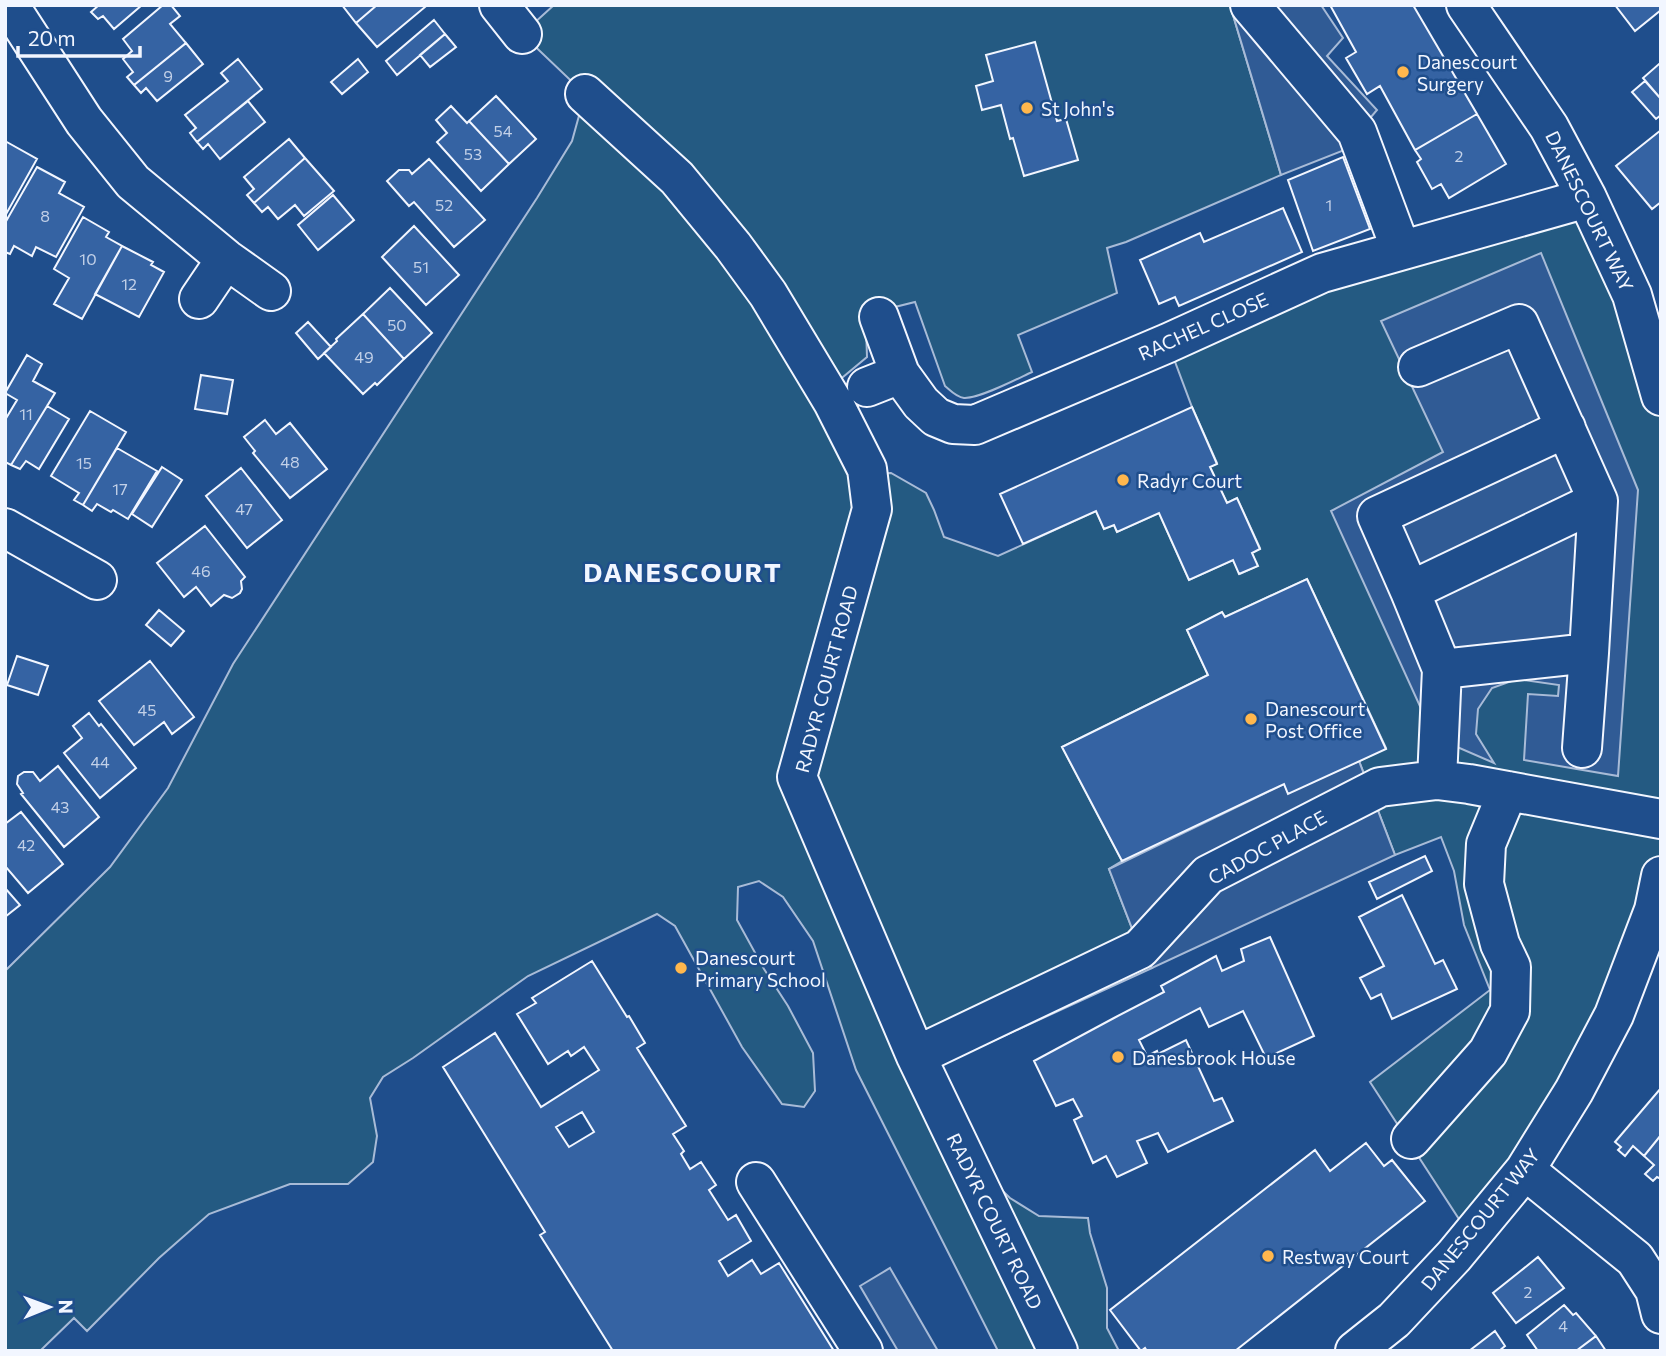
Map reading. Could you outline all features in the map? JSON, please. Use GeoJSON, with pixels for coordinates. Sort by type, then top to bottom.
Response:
{"type":"FeatureCollection","features":[{"type":"Feature","properties":{"kind":"street"},"geometry":{"type":"LineString","coordinates":[[9,5],[84,121],[133,182],[226,258],[271,290]]}},
{"type":"Feature","properties":{"kind":"street"},"geometry":{"type":"LineString","coordinates":[[1250,5],[1357,132],[1401,250]]}},
{"type":"Feature","properties":{"kind":"street","name":"DANESCOURT WAY"},"geometry":{"type":"LineString","coordinates":[[1466,5],[1549,127],[1587,198],[1646,287],[1661,396]]}},
{"type":"Feature","properties":{"kind":"street","name":"RADYR COURT ROAD"},"geometry":{"type":"LineString","coordinates":[[585,94],[677,178],[733,246],[768,294],[798,343],[833,402],[867,469],[872,509],[797,777],[916,1056],[1058,1351]]}},
{"type":"Feature","properties":{"kind":"street","name":"RACHEL CLOSE"},"geometry":{"type":"LineString","coordinates":[[879,317],[883,380],[921,402],[936,417],[953,424],[975,425],[1322,274],[1587,198]]}},
{"type":"Feature","properties":{"kind":"street"},"geometry":{"type":"LineString","coordinates":[[199,299],[226,258]]}},
{"type":"Feature","properties":{"kind":"street"},"geometry":{"type":"LineString","coordinates":[[1418,367],[1519,324],[1598,501],[1582,748]]}},
{"type":"Feature","properties":{"kind":"street"},"geometry":{"type":"LineString","coordinates":[[1437,780],[1442,669],[1377,516],[1566,428]]}},
{"type":"Feature","properties":{"kind":"street"},"geometry":{"type":"LineString","coordinates":[[1410,591],[1598,501]]}},
{"type":"Feature","properties":{"kind":"street"},"geometry":{"type":"LineString","coordinates":[[5,528],[97,580]]}},
{"type":"Feature","properties":{"kind":"street"},"geometry":{"type":"LineString","coordinates":[[1442,669],[1589,653]]}},
{"type":"Feature","properties":{"kind":"street","name":"CADOC PLACE"},"geometry":{"type":"LineString","coordinates":[[916,1056],[1140,949],[1208,876],[1380,787],[1437,780],[1661,819]]}},
{"type":"Feature","properties":{"kind":"street"},"geometry":{"type":"LineString","coordinates":[[1411,1139],[1488,1052],[1510,1012],[1511,967],[1500,944],[1483,884],[1486,844],[1508,791]]}},
{"type":"Feature","properties":{"kind":"street","name":"DANESCOURT WAY"},"geometry":{"type":"LineString","coordinates":[[1355,1351],[1394,1320],[1454,1256],[1525,1170],[1574,1091],[1614,1015],[1654,910],[1661,876]]}},
{"type":"Feature","properties":{"kind":"street"},"geometry":{"type":"LineString","coordinates":[[1525,1170],[1635,1259],[1655,1290],[1661,1314]]}},
{"type":"Feature","properties":{"kind":"street"},"geometry":{"type":"LineString","coordinates":[[756,1182],[863,1351]]}},
{"type":"Feature","properties":{"kind":"shaded area"},"geometry":{"type":"Polygon","coordinates":[[[554,5],[1230,5],[1281,175],[1107,248],[1117,293],[1018,335],[1032,372],[971,397],[964,398],[954,394],[945,386],[915,302],[891,308],[866,327],[867,357],[819,397],[868,474],[891,473],[926,493],[944,537],[998,556],[1096,511],[1104,529],[1114,525],[1117,532],[1159,513],[1189,580],[1233,560],[1240,574],[1257,566],[1252,553],[1260,548],[1237,498],[1227,503],[1210,467],[1217,463],[1168,343],[1587,198],[1661,396],[1661,876],[1654,910],[1470,1236],[1370,1082],[1490,990],[1464,925],[1454,871],[1441,837],[1395,855],[1359,761],[1386,748],[1307,579],[1225,617],[1222,612],[1187,630],[1208,675],[1062,747],[1122,861],[1109,869],[1140,949],[1152,968],[934,1068],[978,1167],[1010,1198],[1039,1216],[1088,1218],[1107,1288],[1107,1328],[1119,1351],[998,1351],[856,1070],[813,941],[783,897],[759,881],[738,887],[737,920],[813,1053],[815,1091],[804,1107],[782,1104],[742,1047],[675,926],[657,914],[528,976],[383,1077],[370,1098],[377,1136],[373,1162],[348,1184],[290,1184],[209,1214],[159,1258],[87,1331],[74,1318],[40,1351],[5,1351],[5,971],[110,867],[168,788],[233,664],[572,141],[585,94],[522,34],[554,5]]]}},
{"type":"Feature","properties":{"kind":"shaded area"},"geometry":{"type":"Polygon","coordinates":[[[1230,5],[1321,5],[1343,38],[1327,56],[1377,110],[1342,151],[1281,175],[1230,5]]]}},
{"type":"Feature","properties":{"kind":"shaded area"},"geometry":{"type":"Polygon","coordinates":[[[1541,253],[1638,490],[1618,776],[1524,760],[1528,694],[1558,696],[1559,685],[1517,679],[1492,688],[1478,709],[1476,734],[1494,763],[1434,737],[1331,511],[1443,452],[1381,321],[1541,253]]]}},
{"type":"Feature","properties":{"kind":"shaded area"},"geometry":{"type":"Polygon","coordinates":[[[1359,761],[1395,855],[1152,968],[1140,949],[1109,869],[1284,784],[1288,793],[1359,761]]]}},
{"type":"Feature","properties":{"kind":"shaded area"},"geometry":{"type":"Polygon","coordinates":[[[890,1268],[938,1351],[898,1351],[860,1286],[890,1268]]]}},
{"type":"Feature","properties":{"kind":"building"},"geometry":{"type":"Polygon","coordinates":[[[99,5],[142,5],[114,29],[103,16],[98,19],[91,12],[99,5]]]}},
{"type":"Feature","properties":{"kind":"building"},"geometry":{"type":"Polygon","coordinates":[[[163,5],[171,5],[180,16],[170,24],[186,43],[134,85],[127,77],[133,72],[123,59],[132,51],[123,39],[163,5]]]}},
{"type":"Feature","properties":{"kind":"building"},"geometry":{"type":"Polygon","coordinates":[[[342,5],[377,5],[356,23],[342,5]]]}},
{"type":"Feature","properties":{"kind":"building"},"geometry":{"type":"Polygon","coordinates":[[[377,5],[425,7],[377,47],[356,23],[377,5]]]}},
{"type":"Feature","properties":{"kind":"building","name":"Danescourt Surgery"},"geometry":{"type":"Polygon","coordinates":[[[1330,5],[1413,5],[1477,114],[1415,150],[1380,86],[1367,94],[1346,58],[1356,52],[1330,5]]]}},
{"type":"Feature","properties":{"kind":"building"},"geometry":{"type":"Polygon","coordinates":[[[1615,5],[1661,5],[1661,10],[1635,31],[1615,5]]]}},
{"type":"Feature","properties":{"kind":"building"},"geometry":{"type":"Polygon","coordinates":[[[434,20],[445,34],[397,75],[386,61],[434,20]]]}},
{"type":"Feature","properties":{"kind":"building"},"geometry":{"type":"Polygon","coordinates":[[[445,34],[456,47],[430,67],[420,55],[445,34]]]}},
{"type":"Feature","properties":{"kind":"building","name":"St John's"},"geometry":{"type":"Polygon","coordinates":[[[1035,42],[1057,121],[1066,119],[1078,160],[1024,176],[1001,105],[982,110],[976,86],[993,81],[986,55],[1035,42]]]}},
{"type":"Feature","properties":{"kind":"building"},"geometry":{"type":"Polygon","coordinates":[[[186,43],[203,64],[157,101],[146,88],[141,93],[134,85],[186,43]]]}},
{"type":"Feature","properties":{"kind":"building"},"geometry":{"type":"Polygon","coordinates":[[[238,59],[262,89],[197,142],[190,133],[196,128],[185,115],[228,81],[221,73],[238,59]]]}},
{"type":"Feature","properties":{"kind":"building"},"geometry":{"type":"Polygon","coordinates":[[[358,59],[368,72],[342,94],[331,82],[358,59]]]}},
{"type":"Feature","properties":{"kind":"building"},"geometry":{"type":"Polygon","coordinates":[[[1659,64],[1661,66],[1661,99],[1643,78],[1659,64]]]}},
{"type":"Feature","properties":{"kind":"building"},"geometry":{"type":"Polygon","coordinates":[[[1645,81],[1661,99],[1661,115],[1656,119],[1632,92],[1645,81]]]}},
{"type":"Feature","properties":{"kind":"building"},"geometry":{"type":"Polygon","coordinates":[[[496,96],[536,139],[509,164],[469,121],[496,96]]]}},
{"type":"Feature","properties":{"kind":"building"},"geometry":{"type":"Polygon","coordinates":[[[248,101],[265,122],[220,159],[208,144],[203,149],[197,142],[248,101]]]}},
{"type":"Feature","properties":{"kind":"building"},"geometry":{"type":"Polygon","coordinates":[[[451,106],[467,123],[469,121],[509,164],[481,191],[437,142],[447,133],[436,120],[451,106]]]}},
{"type":"Feature","properties":{"kind":"building"},"geometry":{"type":"Polygon","coordinates":[[[1477,114],[1506,164],[1449,198],[1441,184],[1432,189],[1417,162],[1421,159],[1415,150],[1477,114]]]}},
{"type":"Feature","properties":{"kind":"building"},"geometry":{"type":"Polygon","coordinates":[[[1661,130],[1661,202],[1652,209],[1616,166],[1661,130]]]}},
{"type":"Feature","properties":{"kind":"building"},"geometry":{"type":"Polygon","coordinates":[[[289,139],[305,158],[254,203],[247,195],[254,189],[244,177],[289,139]]]}},
{"type":"Feature","properties":{"kind":"building"},"geometry":{"type":"Polygon","coordinates":[[[5,141],[37,159],[5,216],[5,141]]]}},
{"type":"Feature","properties":{"kind":"building"},"geometry":{"type":"Polygon","coordinates":[[[1343,157],[1370,229],[1313,251],[1288,180],[1343,157]]]}},
{"type":"Feature","properties":{"kind":"building"},"geometry":{"type":"Polygon","coordinates":[[[305,158],[334,191],[304,216],[295,205],[278,219],[268,207],[262,212],[254,203],[305,158]]]}},
{"type":"Feature","properties":{"kind":"building"},"geometry":{"type":"Polygon","coordinates":[[[429,159],[485,220],[454,247],[414,202],[409,206],[387,181],[399,170],[409,170],[412,174],[429,159]]]}},
{"type":"Feature","properties":{"kind":"building"},"geometry":{"type":"Polygon","coordinates":[[[37,167],[65,182],[59,193],[84,207],[56,257],[36,247],[32,256],[14,246],[10,254],[5,252],[5,223],[37,167]]]}},
{"type":"Feature","properties":{"kind":"building"},"geometry":{"type":"Polygon","coordinates":[[[333,195],[354,220],[318,250],[298,225],[333,195]]]}},
{"type":"Feature","properties":{"kind":"building"},"geometry":{"type":"Polygon","coordinates":[[[1283,208],[1302,252],[1179,306],[1175,297],[1159,304],[1140,260],[1200,233],[1204,242],[1283,208]]]}},
{"type":"Feature","properties":{"kind":"building"},"geometry":{"type":"Polygon","coordinates":[[[83,217],[109,232],[106,237],[122,246],[82,319],[54,304],[69,278],[54,269],[83,217]]]}},
{"type":"Feature","properties":{"kind":"building"},"geometry":{"type":"Polygon","coordinates":[[[414,226],[459,275],[426,305],[382,257],[414,226]]]}},
{"type":"Feature","properties":{"kind":"building"},"geometry":{"type":"Polygon","coordinates":[[[122,246],[153,262],[151,265],[164,272],[139,317],[95,294],[122,246]]]}},
{"type":"Feature","properties":{"kind":"building"},"geometry":{"type":"Polygon","coordinates":[[[390,288],[432,333],[404,359],[363,314],[390,288]]]}},
{"type":"Feature","properties":{"kind":"building"},"geometry":{"type":"Polygon","coordinates":[[[363,314],[404,359],[377,385],[375,383],[363,394],[324,353],[363,314]]]}},
{"type":"Feature","properties":{"kind":"building"},"geometry":{"type":"Polygon","coordinates":[[[308,322],[331,347],[318,359],[296,333],[308,322]]]}},
{"type":"Feature","properties":{"kind":"building"},"geometry":{"type":"Polygon","coordinates":[[[27,355],[42,364],[33,381],[55,393],[11,465],[5,462],[5,420],[17,400],[5,393],[27,355]]]}},
{"type":"Feature","properties":{"kind":"building"},"geometry":{"type":"Polygon","coordinates":[[[201,375],[233,380],[227,414],[195,409],[201,375]]]}},
{"type":"Feature","properties":{"kind":"building"},"geometry":{"type":"Polygon","coordinates":[[[47,406],[69,419],[39,469],[26,461],[20,469],[11,465],[47,406]]]}},
{"type":"Feature","properties":{"kind":"building","name":"Radyr Court"},"geometry":{"type":"Polygon","coordinates":[[[1192,407],[1217,464],[1210,467],[1227,503],[1237,498],[1260,549],[1252,553],[1258,566],[1239,574],[1233,560],[1189,580],[1159,513],[1117,532],[1114,525],[1104,529],[1096,511],[1023,544],[1000,494],[1192,407]]]}},
{"type":"Feature","properties":{"kind":"building"},"geometry":{"type":"Polygon","coordinates":[[[90,411],[126,432],[83,505],[74,500],[79,493],[51,476],[90,411]]]}},
{"type":"Feature","properties":{"kind":"building"},"geometry":{"type":"Polygon","coordinates":[[[265,420],[276,434],[290,423],[327,469],[290,498],[253,453],[255,451],[244,437],[265,420]]]}},
{"type":"Feature","properties":{"kind":"building"},"geometry":{"type":"Polygon","coordinates":[[[117,448],[157,471],[128,519],[97,504],[92,511],[83,505],[117,448]]]}},
{"type":"Feature","properties":{"kind":"building"},"geometry":{"type":"Polygon","coordinates":[[[162,467],[182,480],[152,527],[132,514],[162,467]]]}},
{"type":"Feature","properties":{"kind":"building"},"geometry":{"type":"Polygon","coordinates":[[[241,468],[282,520],[247,548],[206,496],[241,468]]]}},
{"type":"Feature","properties":{"kind":"building"},"geometry":{"type":"Polygon","coordinates":[[[205,526],[245,577],[241,581],[240,593],[232,598],[224,595],[211,606],[196,587],[184,597],[157,563],[205,526]]]}},
{"type":"Feature","properties":{"kind":"building"},"geometry":{"type":"Polygon","coordinates":[[[1307,579],[1386,749],[1288,794],[1284,784],[1122,861],[1062,747],[1208,675],[1187,630],[1222,612],[1225,617],[1307,579]]]}},
{"type":"Feature","properties":{"kind":"building"},"geometry":{"type":"Polygon","coordinates":[[[159,610],[184,631],[171,646],[146,625],[159,610]]]}},
{"type":"Feature","properties":{"kind":"building"},"geometry":{"type":"Polygon","coordinates":[[[17,656],[48,666],[38,695],[7,685],[17,656]]]}},
{"type":"Feature","properties":{"kind":"building"},"geometry":{"type":"Polygon","coordinates":[[[150,661],[194,717],[172,734],[164,722],[134,745],[99,701],[150,661]]]}},
{"type":"Feature","properties":{"kind":"building"},"geometry":{"type":"Polygon","coordinates":[[[89,713],[136,768],[100,798],[64,753],[82,738],[73,726],[89,713]]]}},
{"type":"Feature","properties":{"kind":"building"},"geometry":{"type":"Polygon","coordinates":[[[58,766],[99,817],[64,847],[21,794],[23,793],[17,784],[18,776],[24,772],[33,772],[40,781],[58,766]]]}},
{"type":"Feature","properties":{"kind":"building"},"geometry":{"type":"Polygon","coordinates":[[[21,812],[63,864],[28,893],[5,866],[5,824],[21,812]]]}},
{"type":"Feature","properties":{"kind":"building"},"geometry":{"type":"Polygon","coordinates":[[[1425,856],[1432,871],[1377,899],[1369,882],[1425,856]]]}},
{"type":"Feature","properties":{"kind":"building"},"geometry":{"type":"Polygon","coordinates":[[[5,888],[20,905],[5,917],[5,888]]]}},
{"type":"Feature","properties":{"kind":"building"},"geometry":{"type":"Polygon","coordinates":[[[1402,895],[1435,964],[1443,960],[1457,989],[1392,1019],[1381,994],[1371,999],[1360,978],[1384,966],[1359,917],[1402,895]]]}},
{"type":"Feature","properties":{"kind":"building","name":"Danesbrook House"},"geometry":{"type":"Polygon","coordinates":[[[1270,937],[1314,1036],[1266,1058],[1243,1011],[1209,1027],[1200,1008],[1139,1040],[1147,1056],[1157,1051],[1158,1054],[1186,1040],[1214,1101],[1222,1098],[1233,1121],[1168,1152],[1158,1133],[1137,1141],[1147,1163],[1117,1177],[1106,1156],[1093,1163],[1074,1120],[1082,1116],[1073,1099],[1056,1106],[1034,1061],[1164,992],[1161,986],[1216,956],[1222,971],[1244,961],[1241,949],[1270,937]]]}},
{"type":"Feature","properties":{"kind":"building"},"geometry":{"type":"Polygon","coordinates":[[[592,961],[645,1043],[637,1048],[686,1126],[673,1134],[684,1151],[681,1154],[690,1169],[701,1162],[716,1185],[709,1190],[728,1220],[736,1215],[751,1241],[719,1261],[728,1276],[752,1260],[761,1274],[779,1263],[834,1351],[613,1351],[540,1235],[545,1232],[443,1067],[495,1033],[541,1107],[599,1070],[584,1047],[571,1056],[568,1051],[548,1064],[517,1014],[536,1003],[532,998],[592,961]],[[582,1112],[556,1127],[569,1147],[594,1132],[582,1112]]]}},
{"type":"Feature","properties":{"kind":"building"},"geometry":{"type":"Polygon","coordinates":[[[1661,1088],[1661,1135],[1644,1156],[1633,1146],[1625,1156],[1618,1150],[1621,1147],[1615,1142],[1661,1088]]]}},
{"type":"Feature","properties":{"kind":"building"},"geometry":{"type":"Polygon","coordinates":[[[1661,1135],[1661,1179],[1657,1177],[1653,1181],[1645,1174],[1654,1165],[1644,1156],[1661,1135]]]}},
{"type":"Feature","properties":{"kind":"building","name":"Restway Court"},"geometry":{"type":"Polygon","coordinates":[[[1366,1143],[1384,1166],[1392,1160],[1425,1201],[1235,1351],[1147,1351],[1145,1348],[1141,1351],[1110,1310],[1315,1150],[1330,1171],[1366,1143]]]}},
{"type":"Feature","properties":{"kind":"building"},"geometry":{"type":"Polygon","coordinates":[[[1538,1257],[1564,1288],[1516,1323],[1493,1293],[1538,1257]]]}},
{"type":"Feature","properties":{"kind":"building"},"geometry":{"type":"Polygon","coordinates":[[[1564,1305],[1573,1315],[1576,1313],[1596,1336],[1576,1351],[1538,1351],[1527,1335],[1564,1305]]]}},
{"type":"Feature","properties":{"kind":"building"},"geometry":{"type":"Polygon","coordinates":[[[1495,1331],[1505,1346],[1499,1351],[1469,1351],[1495,1331]]]}},
{"type":"Feature","properties":{"kind":"building"},"geometry":{"type":"Polygon","coordinates":[[[1596,1336],[1606,1351],[1576,1351],[1596,1336]]]}},
{"type":"Feature","properties":{"kind":"place","name":"Danescourt Surgery"},"geometry":{"type":"Point","coordinates":[1403,72]}},
{"type":"Feature","properties":{"kind":"place","name":"St John's"},"geometry":{"type":"Point","coordinates":[1027,108]}},
{"type":"Feature","properties":{"kind":"place","name":"Radyr Court"},"geometry":{"type":"Point","coordinates":[1123,480]}},
{"type":"Feature","properties":{"kind":"place","name":"Danescourt Post Office"},"geometry":{"type":"Point","coordinates":[1251,719]}},
{"type":"Feature","properties":{"kind":"place","name":"Danescourt Primary School"},"geometry":{"type":"Point","coordinates":[681,968]}},
{"type":"Feature","properties":{"kind":"place","name":"Danesbrook House"},"geometry":{"type":"Point","coordinates":[1118,1057]}},
{"type":"Feature","properties":{"kind":"place","name":"Restway Court"},"geometry":{"type":"Point","coordinates":[1268,1256]}},
{"type":"Feature","properties":{"kind":"district","name":"DANESCOURT"},"geometry":{"type":"Point","coordinates":[683,571]}}]}
